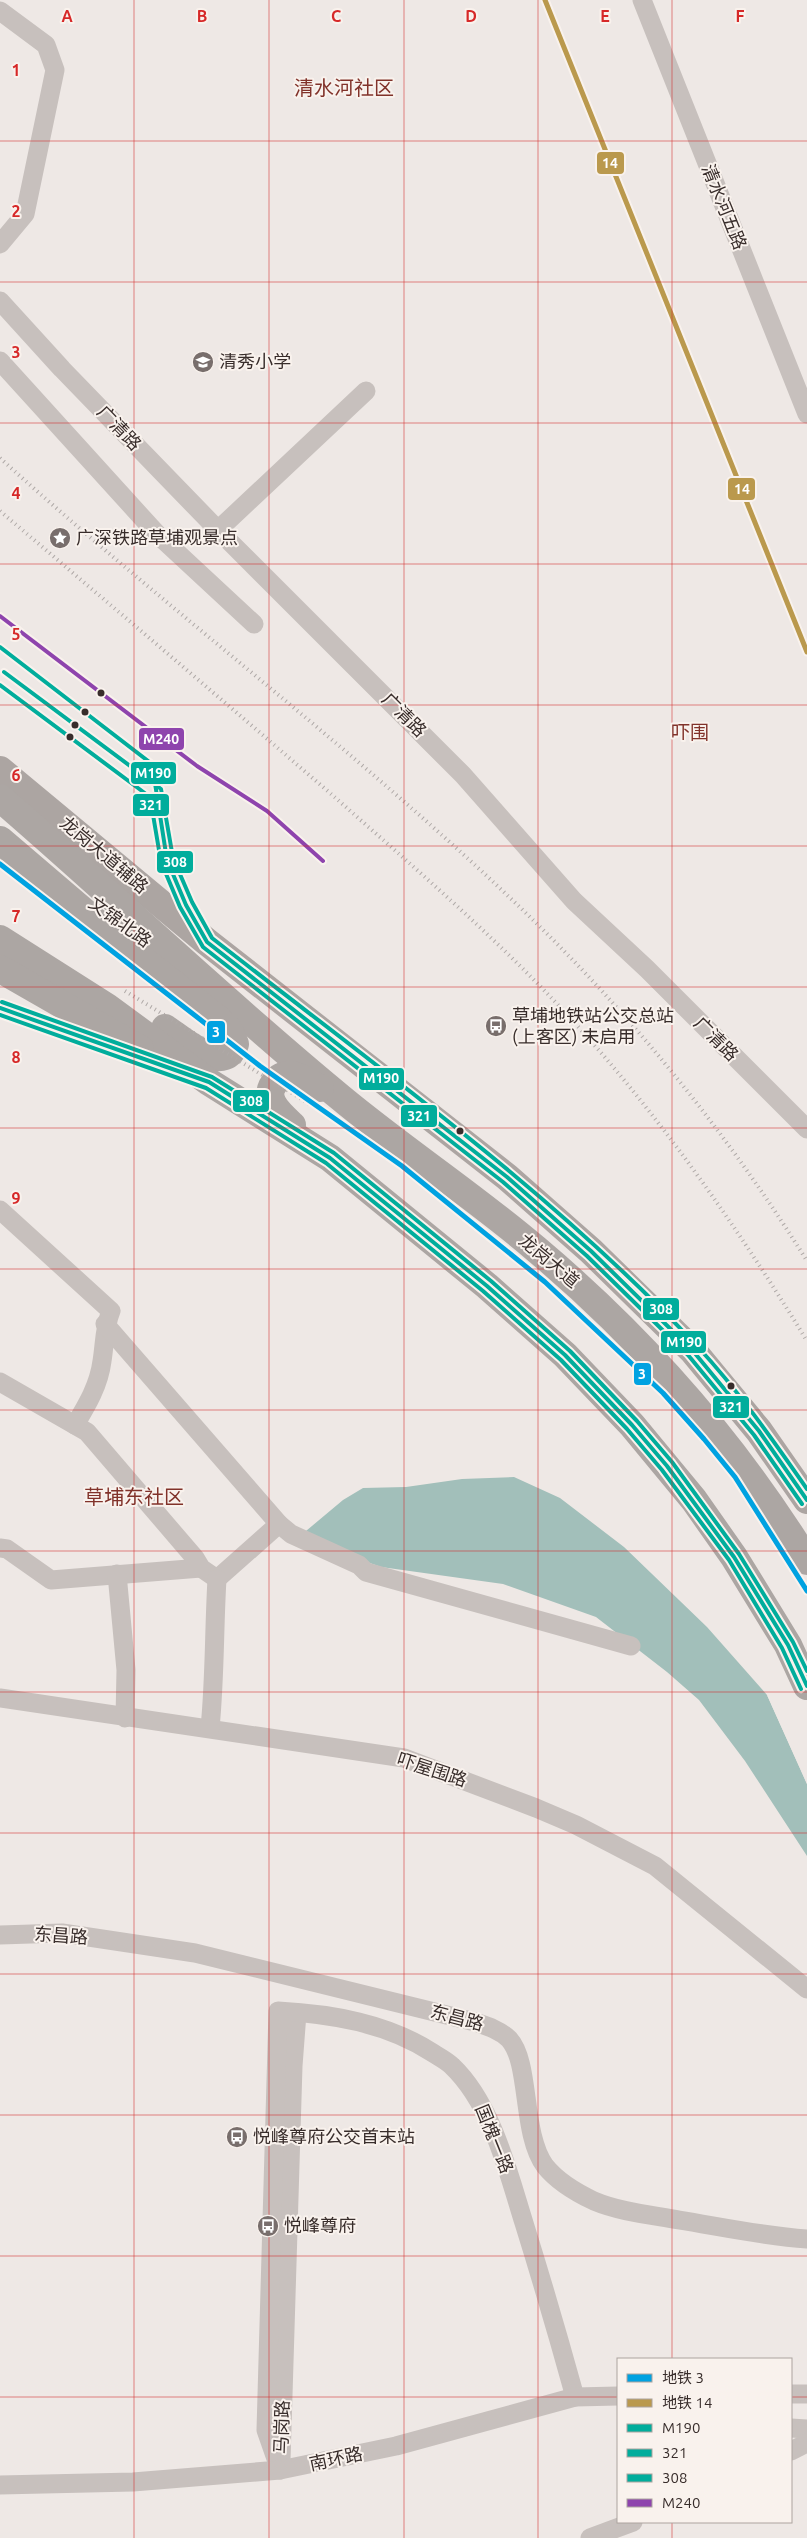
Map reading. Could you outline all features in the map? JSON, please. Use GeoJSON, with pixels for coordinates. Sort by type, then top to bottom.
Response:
{"type":"FeatureCollection","features":[{"type":"Feature","properties":{"kind":"highway"},"geometry":{"type":"LineString","coordinates":[[0,798],[98,882],[240,1010]]}},
{"type":"Feature","properties":{"kind":"highway","name":"文锦北路"},"geometry":{"type":"LineString","coordinates":[[0,834],[240,1010]]}},
{"type":"Feature","properties":{"kind":"highway"},"geometry":{"type":"LineString","coordinates":[[0,840],[110,934],[218,1019],[234,1037],[235,1044],[232,1052],[227,1057],[220,1059],[206,1054],[47,951],[0,926]]}},
{"type":"Feature","properties":{"kind":"highway"},"geometry":{"type":"LineString","coordinates":[[0,939],[107,1007],[209,1082],[330,1158]]}},
{"type":"Feature","properties":{"kind":"highway"},"geometry":{"type":"LineString","coordinates":[[0,969],[124,1041],[209,1082]]}},
{"type":"Feature","properties":{"kind":"highway","name":"龙岗大道"},"geometry":{"type":"LineString","coordinates":[[240,1010],[342,1099],[535,1248],[623,1326],[692,1401],[722,1438],[775,1511],[807,1561]]}},
{"type":"Feature","properties":{"kind":"highway"},"geometry":{"type":"LineString","coordinates":[[342,1099],[289,1074],[280,1077],[271,1086],[269,1096],[276,1111],[330,1158],[480,1280],[565,1355],[632,1425],[694,1500],[734,1557],[788,1645],[807,1686]]}},
{"type":"Feature","properties":{"kind":"main road","name":"龙岗大道辅路"},"geometry":{"type":"LineString","coordinates":[[0,770],[207,942]]}},
{"type":"Feature","properties":{"kind":"main road","name":"龙岗大道"},"geometry":{"type":"LineString","coordinates":[[207,942],[507,1177],[597,1257],[693,1351],[759,1431],[807,1500]]}},
{"type":"Feature","properties":{"kind":"street","name":"清水河五路"},"geometry":{"type":"LineString","coordinates":[[642,0],[807,414]]}},
{"type":"Feature","properties":{"kind":"street"},"geometry":{"type":"LineString","coordinates":[[0,11],[46,45],[55,70],[25,214],[0,244]]}},
{"type":"Feature","properties":{"kind":"street","name":"广清路"},"geometry":{"type":"LineString","coordinates":[[0,301],[62,369],[218,530],[463,775],[574,901],[647,969],[807,1129]]}},
{"type":"Feature","properties":{"kind":"street"},"geometry":{"type":"LineString","coordinates":[[0,361],[157,534],[254,624]]}},
{"type":"Feature","properties":{"kind":"street"},"geometry":{"type":"LineString","coordinates":[[218,530],[366,391]]}},
{"type":"Feature","properties":{"kind":"street"},"geometry":{"type":"LineString","coordinates":[[0,1210],[111,1311],[105,1324],[102,1362],[94,1394],[75,1425]]}},
{"type":"Feature","properties":{"kind":"street"},"geometry":{"type":"LineString","coordinates":[[105,1324],[279,1524],[291,1534],[359,1565],[366,1572],[632,1646]]}},
{"type":"Feature","properties":{"kind":"street"},"geometry":{"type":"LineString","coordinates":[[0,1382],[87,1432],[195,1558],[201,1568],[217,1579]]}},
{"type":"Feature","properties":{"kind":"street"},"geometry":{"type":"LineString","coordinates":[[210,1728],[215,1685],[214,1624],[217,1579],[279,1524]]}},
{"type":"Feature","properties":{"kind":"street"},"geometry":{"type":"LineString","coordinates":[[0,1548],[6,1549],[50,1580],[201,1568]]}},
{"type":"Feature","properties":{"kind":"street"},"geometry":{"type":"LineString","coordinates":[[117,1574],[126,1670],[124,1718]]}},
{"type":"Feature","properties":{"kind":"street","name":"吓屋围路"},"geometry":{"type":"LineString","coordinates":[[0,1698],[124,1718],[210,1728],[404,1758],[576,1825],[655,1866],[807,1989]]}},
{"type":"Feature","properties":{"kind":"street","name":"东昌路"},"geometry":{"type":"LineString","coordinates":[[0,1935],[62,1933],[195,1954],[476,2022],[495,2029],[510,2040],[519,2060],[532,2136],[545,2166],[567,2186],[595,2201],[638,2213],[774,2236],[807,2239]]}},
{"type":"Feature","properties":{"kind":"street","name":"国槐一路"},"geometry":{"type":"LineString","coordinates":[[278,2012],[332,2016],[378,2027],[420,2045],[452,2066],[479,2101],[500,2149],[513,2188],[550,2306],[575,2398]]}},
{"type":"Feature","properties":{"kind":"street","name":"马岗路"},"geometry":{"type":"LineString","coordinates":[[278,2012],[266,2430],[280,2470]]}},
{"type":"Feature","properties":{"kind":"street","name":"马岗路"},"geometry":{"type":"LineString","coordinates":[[280,2470],[293,2066],[297,2012]]}},
{"type":"Feature","properties":{"kind":"street"},"geometry":{"type":"LineString","coordinates":[[792,2394],[807,2394]]}},
{"type":"Feature","properties":{"kind":"street","name":"南环路"},"geometry":{"type":"LineString","coordinates":[[0,2485],[133,2482],[280,2470],[396,2446],[575,2398],[617,2396]]}},
{"type":"Feature","properties":{"kind":"street"},"geometry":{"type":"LineString","coordinates":[[792,2428],[807,2430]]}},
{"type":"Feature","properties":{"kind":"street"},"geometry":{"type":"LineString","coordinates":[[792,2451],[807,2442]]}},
{"type":"Feature","properties":{"kind":"street"},"geometry":{"type":"LineString","coordinates":[[590,2538],[630,2523]]}},
{"type":"Feature","properties":{"kind":"water"},"geometry":{"type":"Polygon","coordinates":[[[514,1477],[560,1498],[624,1547],[707,1627],[767,1695],[807,1784],[807,1856],[745,1761],[699,1700],[667,1672],[596,1617],[503,1584],[381,1567],[333,1550],[306,1531],[343,1500],[363,1488],[406,1487],[462,1479],[514,1477]]]}},
{"type":"Feature","properties":{"kind":"pier"},"geometry":{"type":"Polygon","coordinates":[[[767,1695],[772,1699],[790,1738],[807,1778],[807,1784],[767,1695]]]}},
{"type":"Feature","properties":{"kind":"railway"},"geometry":{"type":"LineString","coordinates":[[0,458],[132,573],[401,799],[530,917],[607,996],[679,1081],[746,1169],[807,1261]]}},
{"type":"Feature","properties":{"kind":"railway"},"geometry":{"type":"LineString","coordinates":[[0,511],[338,800],[458,907],[545,991],[606,1058],[698,1175],[754,1257],[807,1341]]}},
{"type":"Feature","properties":{"kind":"railway"},"geometry":{"type":"LineString","coordinates":[[125,991],[331,1117]]}},
{"type":"Feature","properties":{"kind":"metro line","name":"14"},"geometry":{"type":"LineString","coordinates":[[545,0],[807,652]]}},
{"type":"Feature","properties":{"kind":"metro line","name":"3"},"geometry":{"type":"LineString","coordinates":[[0,864],[260,1066],[402,1166],[545,1282],[663,1393],[704,1439],[735,1477],[807,1591]]}},
{"type":"Feature","properties":{"kind":"transit line","name":"M240"},"geometry":{"type":"LineString","coordinates":[[0,616],[197,766],[267,811],[323,861]]}},
{"type":"Feature","properties":{"kind":"transit line","name":"M190"},"geometry":{"type":"LineString","coordinates":[[0,647],[152,764],[167,860],[186,905],[207,942],[507,1177],[591,1251],[693,1351],[759,1431],[807,1500]]}},
{"type":"Feature","properties":{"kind":"transit line","name":"308"},"geometry":{"type":"LineString","coordinates":[[4,672],[161,789],[173,858],[192,902],[212,938],[463,1133],[584,1236],[642,1290],[697,1346],[727,1380],[807,1489]]}},
{"type":"Feature","properties":{"kind":"transit line","name":"321"},"geometry":{"type":"LineString","coordinates":[[0,685],[150,797],[161,862],[180,907],[203,947],[503,1182],[587,1256],[688,1355],[754,1435],[802,1504]]}},
{"type":"Feature","properties":{"kind":"transit line","name":"308"},"geometry":{"type":"LineString","coordinates":[[2,1002],[212,1077],[334,1153],[491,1281],[570,1351],[637,1421],[672,1462],[739,1554],[793,1642],[807,1671]]}},
{"type":"Feature","properties":{"kind":"transit line","name":"M190"},"geometry":{"type":"LineString","coordinates":[[0,1008],[209,1082],[330,1158],[487,1286],[565,1355],[632,1425],[667,1466],[734,1557],[788,1645],[807,1686]]}},
{"type":"Feature","properties":{"kind":"transit line","name":"321"},"geometry":{"type":"LineString","coordinates":[[0,1015],[206,1088],[326,1163],[483,1291],[561,1360],[627,1429],[662,1470],[729,1560],[782,1648],[801,1689]]}},
{"type":"Feature","properties":{"kind":"place","name":"清秀小学"},"geometry":{"type":"Point","coordinates":[203,362]}},
{"type":"Feature","properties":{"kind":"place","name":"广深铁路草埔观景点"},"geometry":{"type":"Point","coordinates":[60,538]}},
{"type":"Feature","properties":{"kind":"place","name":"草埔地铁站公交总站 (上客区) 未启用"},"geometry":{"type":"Point","coordinates":[496,1026]}},
{"type":"Feature","properties":{"kind":"place","name":"悦峰尊府公交首末站"},"geometry":{"type":"Point","coordinates":[237,2137]}},
{"type":"Feature","properties":{"kind":"place","name":"悦峰尊府"},"geometry":{"type":"Point","coordinates":[268,2226]}},
{"type":"Feature","properties":{"kind":"district","name":"清水河社区"},"geometry":{"type":"Point","coordinates":[344,88]}},
{"type":"Feature","properties":{"kind":"district","name":"吓围"},"geometry":{"type":"Point","coordinates":[690,732]}},
{"type":"Feature","properties":{"kind":"district","name":"草埔东社区"},"geometry":{"type":"Point","coordinates":[134,1497]}}]}
